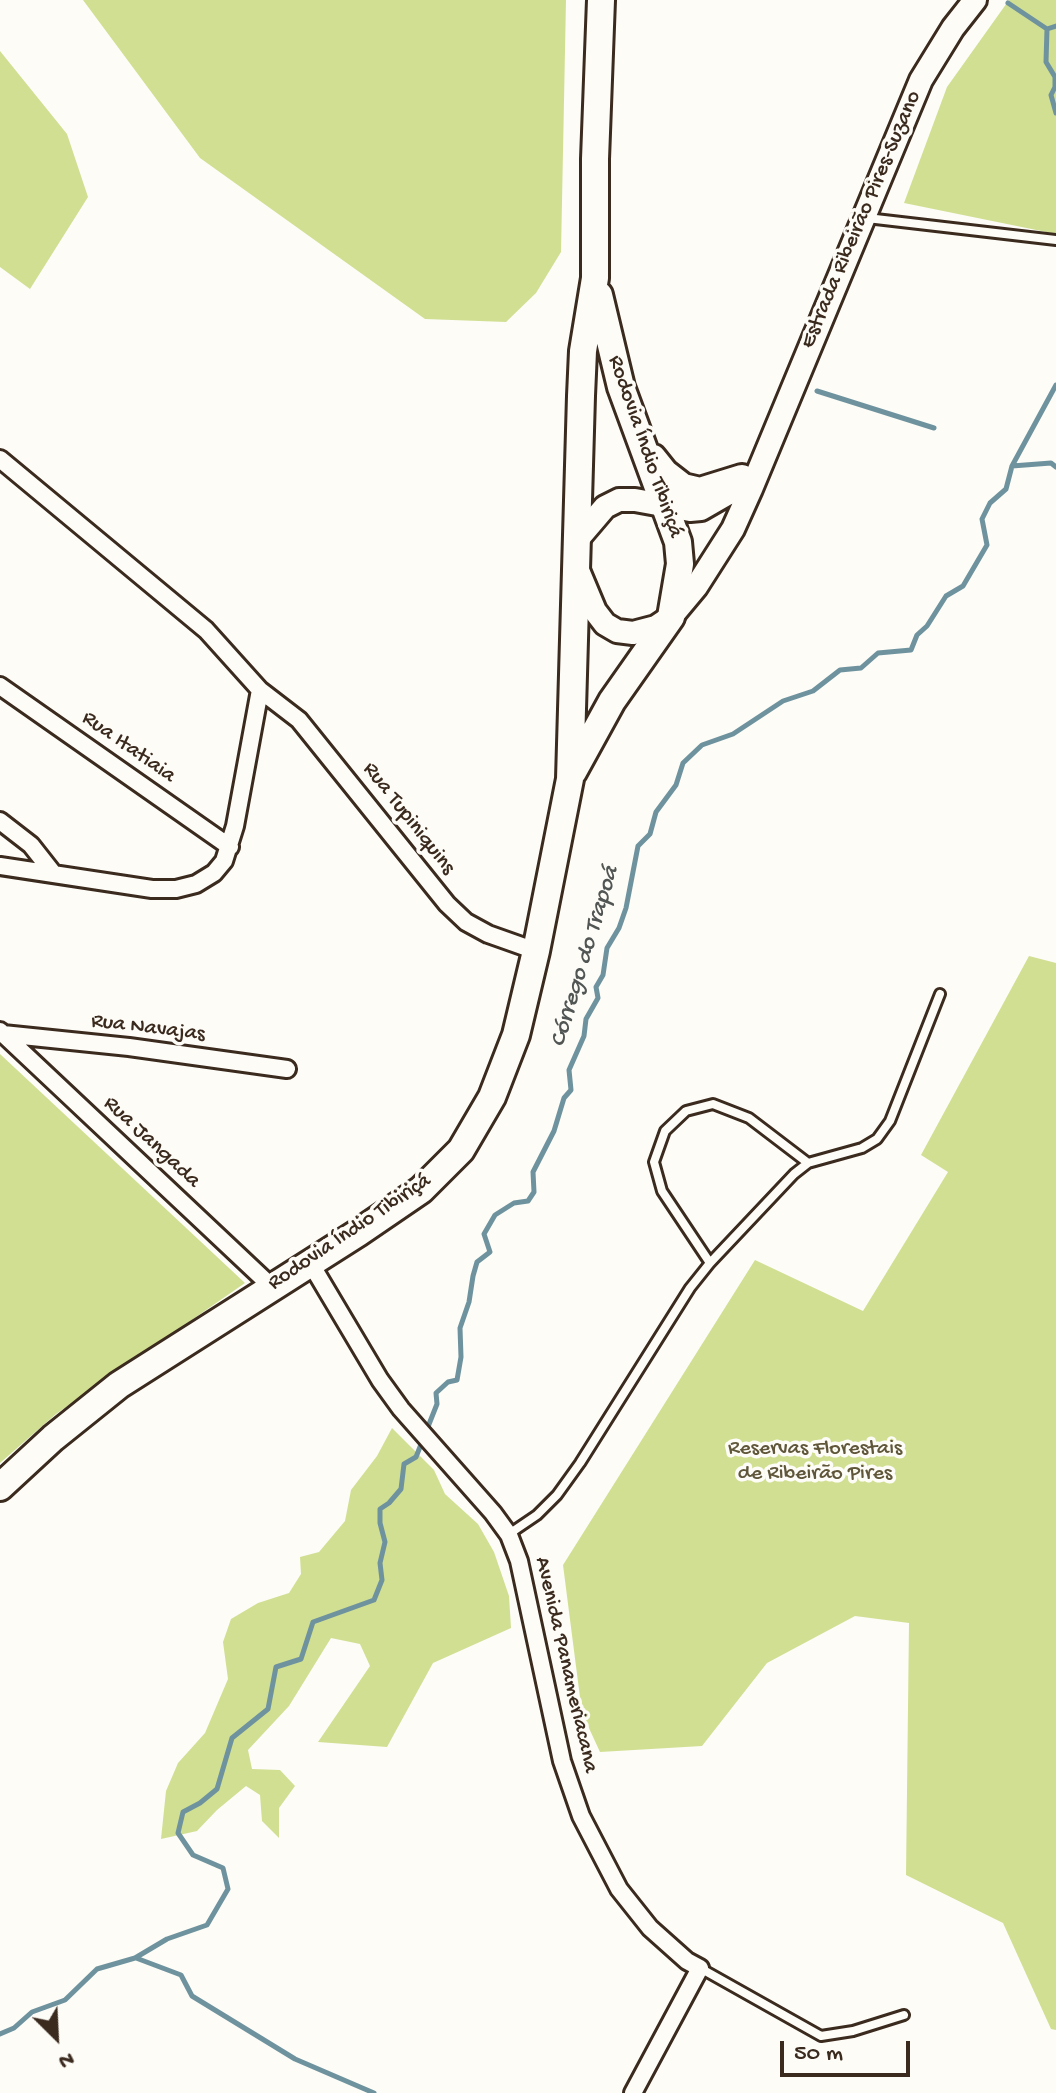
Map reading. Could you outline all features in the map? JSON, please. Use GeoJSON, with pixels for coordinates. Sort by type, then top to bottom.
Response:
{"type":"FeatureCollection","features":[{"type":"Feature","properties":{"kind":"highway","name":"Rodovia Índio Tibiriçá"},"geometry":{"type":"LineString","coordinates":[[0,1487],[53,1438],[119,1385],[311,1264],[421,1190],[461,1150],[492,1097],[516,1035],[570,779],[583,351],[595,278],[595,159],[601,0]]}},
{"type":"Feature","properties":{"kind":"highway","name":"Rodovia Índio Tibiriçá"},"geometry":{"type":"LineString","coordinates":[[570,779],[612,701],[671,617],[680,564],[678,542],[639,441],[609,348],[595,278]]}},
{"type":"Feature","properties":{"kind":"highway"},"geometry":{"type":"LineString","coordinates":[[639,441],[665,473],[683,487],[700,491],[742,478]]}},
{"type":"Feature","properties":{"kind":"main road","name":"Estrada Ribeirão Pires-Suzano"},"geometry":{"type":"LineString","coordinates":[[671,617],[696,587],[733,529],[921,80],[953,28],[975,0]]}},
{"type":"Feature","properties":{"kind":"main road"},"geometry":{"type":"LineString","coordinates":[[671,617],[641,632],[617,631],[605,624],[595,611],[575,552],[605,507],[619,500],[635,500],[701,509],[727,494],[767,449]]}},
{"type":"Feature","properties":{"kind":"street","name":"Rua Tupiniquins"},"geometry":{"type":"LineString","coordinates":[[0,459],[206,630],[260,690],[299,720],[447,904],[466,922],[488,934],[536,951]]}},
{"type":"Feature","properties":{"kind":"street","name":"Rua Itatiaia"},"geometry":{"type":"LineString","coordinates":[[0,686],[230,847]]}},
{"type":"Feature","properties":{"kind":"street"},"geometry":{"type":"LineString","coordinates":[[0,866],[152,889],[176,889],[196,884],[214,873],[230,847],[260,690]]}},
{"type":"Feature","properties":{"kind":"street"},"geometry":{"type":"LineString","coordinates":[[0,821],[31,845],[53,873]]}},
{"type":"Feature","properties":{"kind":"street","name":"Rua Navajas"},"geometry":{"type":"LineString","coordinates":[[2,1032],[287,1069]]}},
{"type":"Feature","properties":{"kind":"street","name":"Rua Jangada"},"geometry":{"type":"LineString","coordinates":[[2,1032],[272,1287]]}},
{"type":"Feature","properties":{"kind":"street","name":"Avenida Panameriacana"},"geometry":{"type":"LineString","coordinates":[[311,1264],[380,1380],[401,1409],[509,1535],[519,1561],[562,1761],[581,1816],[619,1889],[650,1928],[687,1961],[700,1968]]}},
{"type":"Feature","properties":{"kind":"street"},"geometry":{"type":"LineString","coordinates":[[633,2093],[700,1968]]}},
{"type":"Feature","properties":{"kind":"lane"},"geometry":{"type":"LineString","coordinates":[[862,218],[1052,240]]}},
{"type":"Feature","properties":{"kind":"lane"},"geometry":{"type":"LineString","coordinates":[[509,1535],[537,1515],[573,1474],[690,1288],[710,1263],[808,1163],[862,1148],[877,1139],[890,1121],[940,994]]}},
{"type":"Feature","properties":{"kind":"lane"},"geometry":{"type":"LineString","coordinates":[[710,1263],[662,1191],[654,1162],[665,1131],[686,1111],[713,1104],[749,1118],[808,1163]]}},
{"type":"Feature","properties":{"kind":"lane","name":"Avenida Panameriacana"},"geometry":{"type":"LineString","coordinates":[[700,1968],[821,2036],[853,2031],[904,2015]]}},
{"type":"Feature","properties":{"kind":"green space"},"geometry":{"type":"Polygon","coordinates":[[[83,0],[566,0],[561,252],[536,293],[506,322],[425,319],[200,158],[83,0]]]}},
{"type":"Feature","properties":{"kind":"green space"},"geometry":{"type":"Polygon","coordinates":[[[1009,0],[1056,0],[1056,234],[904,203],[947,87],[1009,0]]]}},
{"type":"Feature","properties":{"kind":"green space"},"geometry":{"type":"Polygon","coordinates":[[[0,51],[67,134],[88,197],[30,289],[0,267],[0,51]]]}},
{"type":"Feature","properties":{"kind":"green space","name":"Reservas Florestais de Ribeirão Pires"},"geometry":{"type":"Polygon","coordinates":[[[1029,956],[1056,963],[1056,2030],[1051,2029],[1003,1923],[906,1875],[909,1623],[855,1616],[767,1663],[702,1746],[600,1752],[582,1713],[563,1565],[755,1260],[863,1311],[948,1172],[921,1155],[1029,956]]]}},
{"type":"Feature","properties":{"kind":"green space"},"geometry":{"type":"Polygon","coordinates":[[[0,1054],[245,1283],[56,1414],[0,1463],[0,1054]]]}},
{"type":"Feature","properties":{"kind":"green space"},"geometry":{"type":"Polygon","coordinates":[[[392,1428],[434,1470],[445,1494],[478,1524],[494,1552],[509,1596],[511,1628],[433,1663],[387,1747],[318,1742],[370,1666],[360,1644],[331,1638],[289,1706],[248,1750],[252,1769],[280,1770],[295,1786],[279,1808],[279,1838],[262,1821],[260,1795],[246,1786],[197,1831],[161,1839],[166,1791],[178,1763],[205,1733],[228,1679],[223,1642],[231,1619],[258,1603],[289,1593],[301,1574],[300,1557],[319,1552],[345,1521],[351,1490],[377,1456],[392,1428]]]}},
{"type":"Feature","properties":{"kind":"waterway"},"geometry":{"type":"LineString","coordinates":[[1008,3],[1047,29]]}},
{"type":"Feature","properties":{"kind":"waterway","name":"Córrego do Trapoá"},"geometry":{"type":"LineString","coordinates":[[1056,26],[1047,29],[1046,62],[1055,77],[1051,95],[1056,113]]}},
{"type":"Feature","properties":{"kind":"waterway","name":"Córrego do Trapoá"},"geometry":{"type":"LineString","coordinates":[[0,2034],[14,2028],[32,2012],[65,2000],[97,1969],[135,1958],[167,1939],[207,1925],[228,1889],[223,1868],[193,1855],[178,1833],[183,1812],[217,1789],[232,1738],[268,1709],[276,1667],[301,1659],[313,1622],[374,1600],[382,1580],[380,1563],[385,1542],[380,1509],[401,1489],[404,1464],[416,1457],[437,1404],[436,1393],[448,1382],[457,1380],[461,1357],[460,1328],[469,1302],[473,1276],[477,1262],[490,1252],[484,1234],[495,1215],[514,1203],[528,1201],[534,1192],[533,1172],[554,1131],[564,1098],[571,1090],[569,1070],[584,1036],[586,1019],[598,998],[596,987],[603,975],[607,948],[626,908],[638,846],[650,834],[656,812],[676,785],[683,763],[702,745],[733,734],[783,701],[813,691],[840,670],[861,668],[878,653],[911,650],[917,635],[927,626],[946,596],[963,586],[987,545],[982,519],[990,503],[1006,489],[1012,466],[1056,385]]}},
{"type":"Feature","properties":{"kind":"waterway"},"geometry":{"type":"LineString","coordinates":[[817,391],[934,428]]}},
{"type":"Feature","properties":{"kind":"waterway"},"geometry":{"type":"LineString","coordinates":[[1012,466],[1051,463],[1056,467]]}},
{"type":"Feature","properties":{"kind":"waterway"},"geometry":{"type":"LineString","coordinates":[[136,1958],[181,1975],[192,1996],[295,2059],[374,2093]]}}]}
